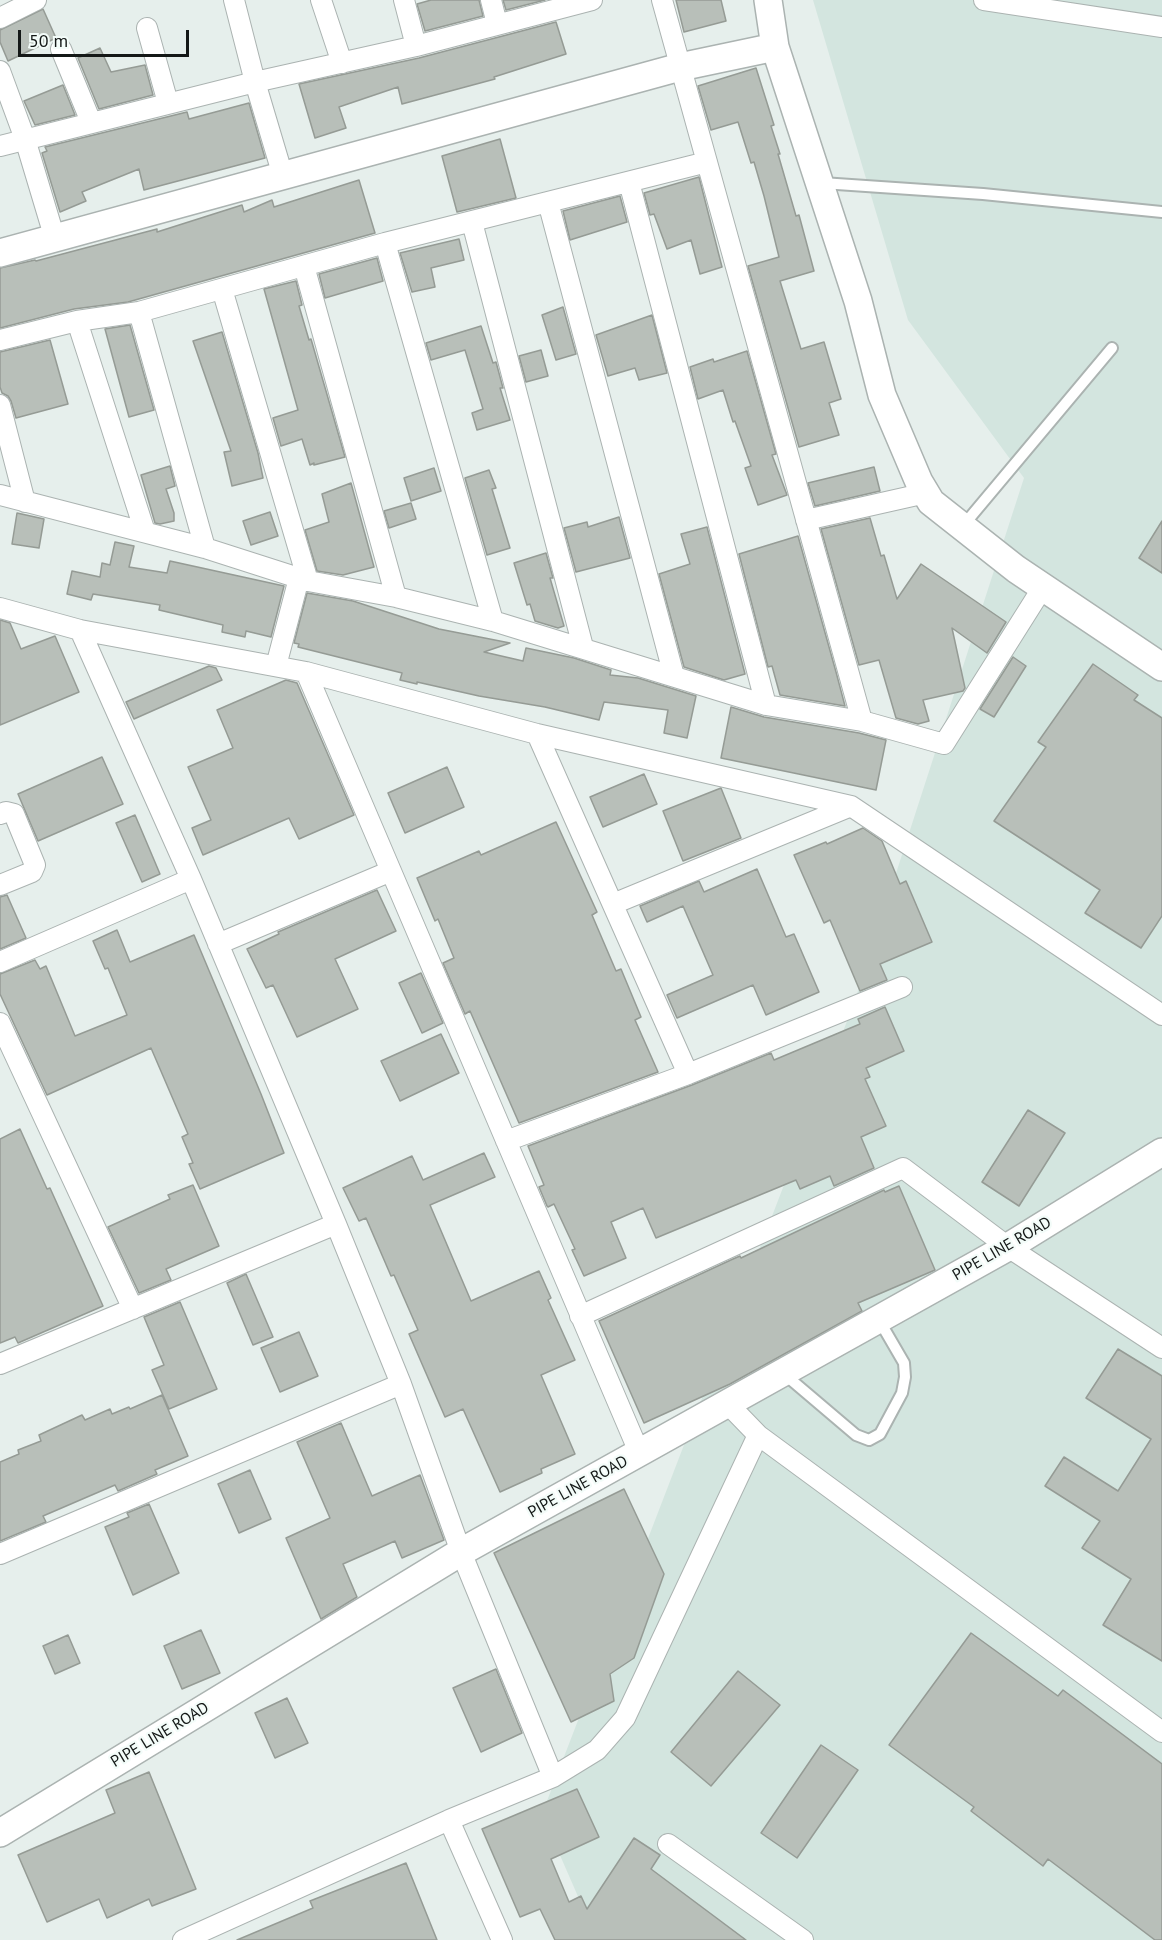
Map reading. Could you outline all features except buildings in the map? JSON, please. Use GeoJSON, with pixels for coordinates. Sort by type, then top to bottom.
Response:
{"type":"FeatureCollection","features":[{"type":"Feature","properties":{"kind":"street"},"geometry":{"type":"LineString","coordinates":[[0,18],[36,0]]}},
{"type":"Feature","properties":{"kind":"street"},"geometry":{"type":"LineString","coordinates":[[234,0],[283,176]]}},
{"type":"Feature","properties":{"kind":"street"},"geometry":{"type":"LineString","coordinates":[[321,0],[342,63]]}},
{"type":"Feature","properties":{"kind":"street"},"geometry":{"type":"LineString","coordinates":[[404,0],[416,46]]}},
{"type":"Feature","properties":{"kind":"street"},"geometry":{"type":"LineString","coordinates":[[491,0],[497,24]]}},
{"type":"Feature","properties":{"kind":"street"},"geometry":{"type":"LineString","coordinates":[[0,146],[255,82],[416,46],[592,0]]}},
{"type":"Feature","properties":{"kind":"street"},"geometry":{"type":"LineString","coordinates":[[662,0],[862,721]]}},
{"type":"Feature","properties":{"kind":"street"},"geometry":{"type":"LineString","coordinates":[[768,0],[775,47],[858,301],[882,395],[902,444],[931,502],[1016,569],[1162,667]]}},
{"type":"Feature","properties":{"kind":"street"},"geometry":{"type":"LineString","coordinates":[[984,0],[1162,27]]}},
{"type":"Feature","properties":{"kind":"street"},"geometry":{"type":"LineString","coordinates":[[147,28],[168,103]]}},
{"type":"Feature","properties":{"kind":"street"},"geometry":{"type":"LineString","coordinates":[[0,253],[680,67],[775,47]]}},
{"type":"Feature","properties":{"kind":"street"},"geometry":{"type":"LineString","coordinates":[[61,49],[92,122]]}},
{"type":"Feature","properties":{"kind":"street"},"geometry":{"type":"LineString","coordinates":[[0,71],[55,239]]}},
{"type":"Feature","properties":{"kind":"street"},"geometry":{"type":"LineString","coordinates":[[0,340],[77,321],[139,312],[385,243],[707,162]]}},
{"type":"Feature","properties":{"kind":"street"},"geometry":{"type":"LineString","coordinates":[[629,182],[766,705]]}},
{"type":"Feature","properties":{"kind":"street"},"geometry":{"type":"LineString","coordinates":[[548,202],[674,675]]}},
{"type":"Feature","properties":{"kind":"street"},"geometry":{"type":"LineString","coordinates":[[472,222],[583,647]]}},
{"type":"Feature","properties":{"kind":"street"},"geometry":{"type":"LineString","coordinates":[[385,243],[494,621]]}},
{"type":"Feature","properties":{"kind":"street"},"geometry":{"type":"LineString","coordinates":[[304,266],[396,597]]}},
{"type":"Feature","properties":{"kind":"street"},"geometry":{"type":"LineString","coordinates":[[222,290],[303,579],[276,666]]}},
{"type":"Feature","properties":{"kind":"street"},"geometry":{"type":"LineString","coordinates":[[139,312],[205,548]]}},
{"type":"Feature","properties":{"kind":"street"},"geometry":{"type":"LineString","coordinates":[[77,321],[145,532]]}},
{"type":"Feature","properties":{"kind":"street"},"geometry":{"type":"LineString","coordinates":[[0,405],[25,502]]}},
{"type":"Feature","properties":{"kind":"street"},"geometry":{"type":"LineString","coordinates":[[806,520],[926,492]]}},
{"type":"Feature","properties":{"kind":"street"},"geometry":{"type":"LineString","coordinates":[[0,495],[205,548],[303,579],[396,597],[494,621],[766,705],[862,721],[944,744],[1043,587]]}},
{"type":"Feature","properties":{"kind":"street"},"geometry":{"type":"LineString","coordinates":[[0,608],[80,630],[306,672],[537,734],[851,806],[1162,1014]]}},
{"type":"Feature","properties":{"kind":"street"},"geometry":{"type":"LineString","coordinates":[[80,630],[191,879],[336,1224],[401,1384],[461,1552],[554,1777]]}},
{"type":"Feature","properties":{"kind":"street"},"geometry":{"type":"LineString","coordinates":[[306,672],[639,1452]]}},
{"type":"Feature","properties":{"kind":"street"},"geometry":{"type":"LineString","coordinates":[[537,734],[688,1074]]}},
{"type":"Feature","properties":{"kind":"street"},"geometry":{"type":"LineString","coordinates":[[613,904],[851,806]]}},
{"type":"Feature","properties":{"kind":"street"},"geometry":{"type":"LineString","coordinates":[[0,814],[6,812],[14,814],[35,865],[32,872],[0,885]]}},
{"type":"Feature","properties":{"kind":"street"},"geometry":{"type":"LineString","coordinates":[[218,944],[391,871]]}},
{"type":"Feature","properties":{"kind":"street"},"geometry":{"type":"LineString","coordinates":[[0,962],[191,879]]}},
{"type":"Feature","properties":{"kind":"street"},"geometry":{"type":"LineString","coordinates":[[506,1141],[688,1074],[902,987]]}},
{"type":"Feature","properties":{"kind":"street"},"geometry":{"type":"LineString","coordinates":[[0,1023],[133,1309]]}},
{"type":"Feature","properties":{"kind":"street","name":"PIPE LINE ROAD"},"geometry":{"type":"LineString","coordinates":[[0,1833],[461,1552],[1008,1247],[1162,1152]]}},
{"type":"Feature","properties":{"kind":"street"},"geometry":{"type":"LineString","coordinates":[[580,1316],[903,1168],[1008,1247],[1162,1348]]}},
{"type":"Feature","properties":{"kind":"street"},"geometry":{"type":"LineString","coordinates":[[0,1364],[336,1224]]}},
{"type":"Feature","properties":{"kind":"street"},"geometry":{"type":"LineString","coordinates":[[0,1554],[401,1384]]}},
{"type":"Feature","properties":{"kind":"street"},"geometry":{"type":"LineString","coordinates":[[727,1403],[758,1435],[1162,1732]]}},
{"type":"Feature","properties":{"kind":"street"},"geometry":{"type":"LineString","coordinates":[[183,1940],[449,1820],[554,1777],[597,1750],[625,1718],[758,1435]]}},
{"type":"Feature","properties":{"kind":"street"},"geometry":{"type":"LineString","coordinates":[[449,1820],[502,1940]]}},
{"type":"Feature","properties":{"kind":"street"},"geometry":{"type":"LineString","coordinates":[[668,1844],[803,1940]]}},
{"type":"Feature","properties":{"kind":"lane"},"geometry":{"type":"LineString","coordinates":[[819,183],[983,194],[1162,212]]}},
{"type":"Feature","properties":{"kind":"lane"},"geometry":{"type":"LineString","coordinates":[[962,527],[1112,348]]}},
{"type":"Feature","properties":{"kind":"lane"},"geometry":{"type":"LineString","coordinates":[[782,1372],[856,1435],[869,1440],[880,1434],[902,1393],[905,1377],[904,1363],[878,1320]]}},
{"type":"Feature","properties":{"kind":"shaded area"},"geometry":{"type":"Polygon","coordinates":[[[813,0],[1162,0],[1162,1940],[597,1940],[542,1814],[854,1003],[1024,478],[908,320],[813,0]]]}}]}
